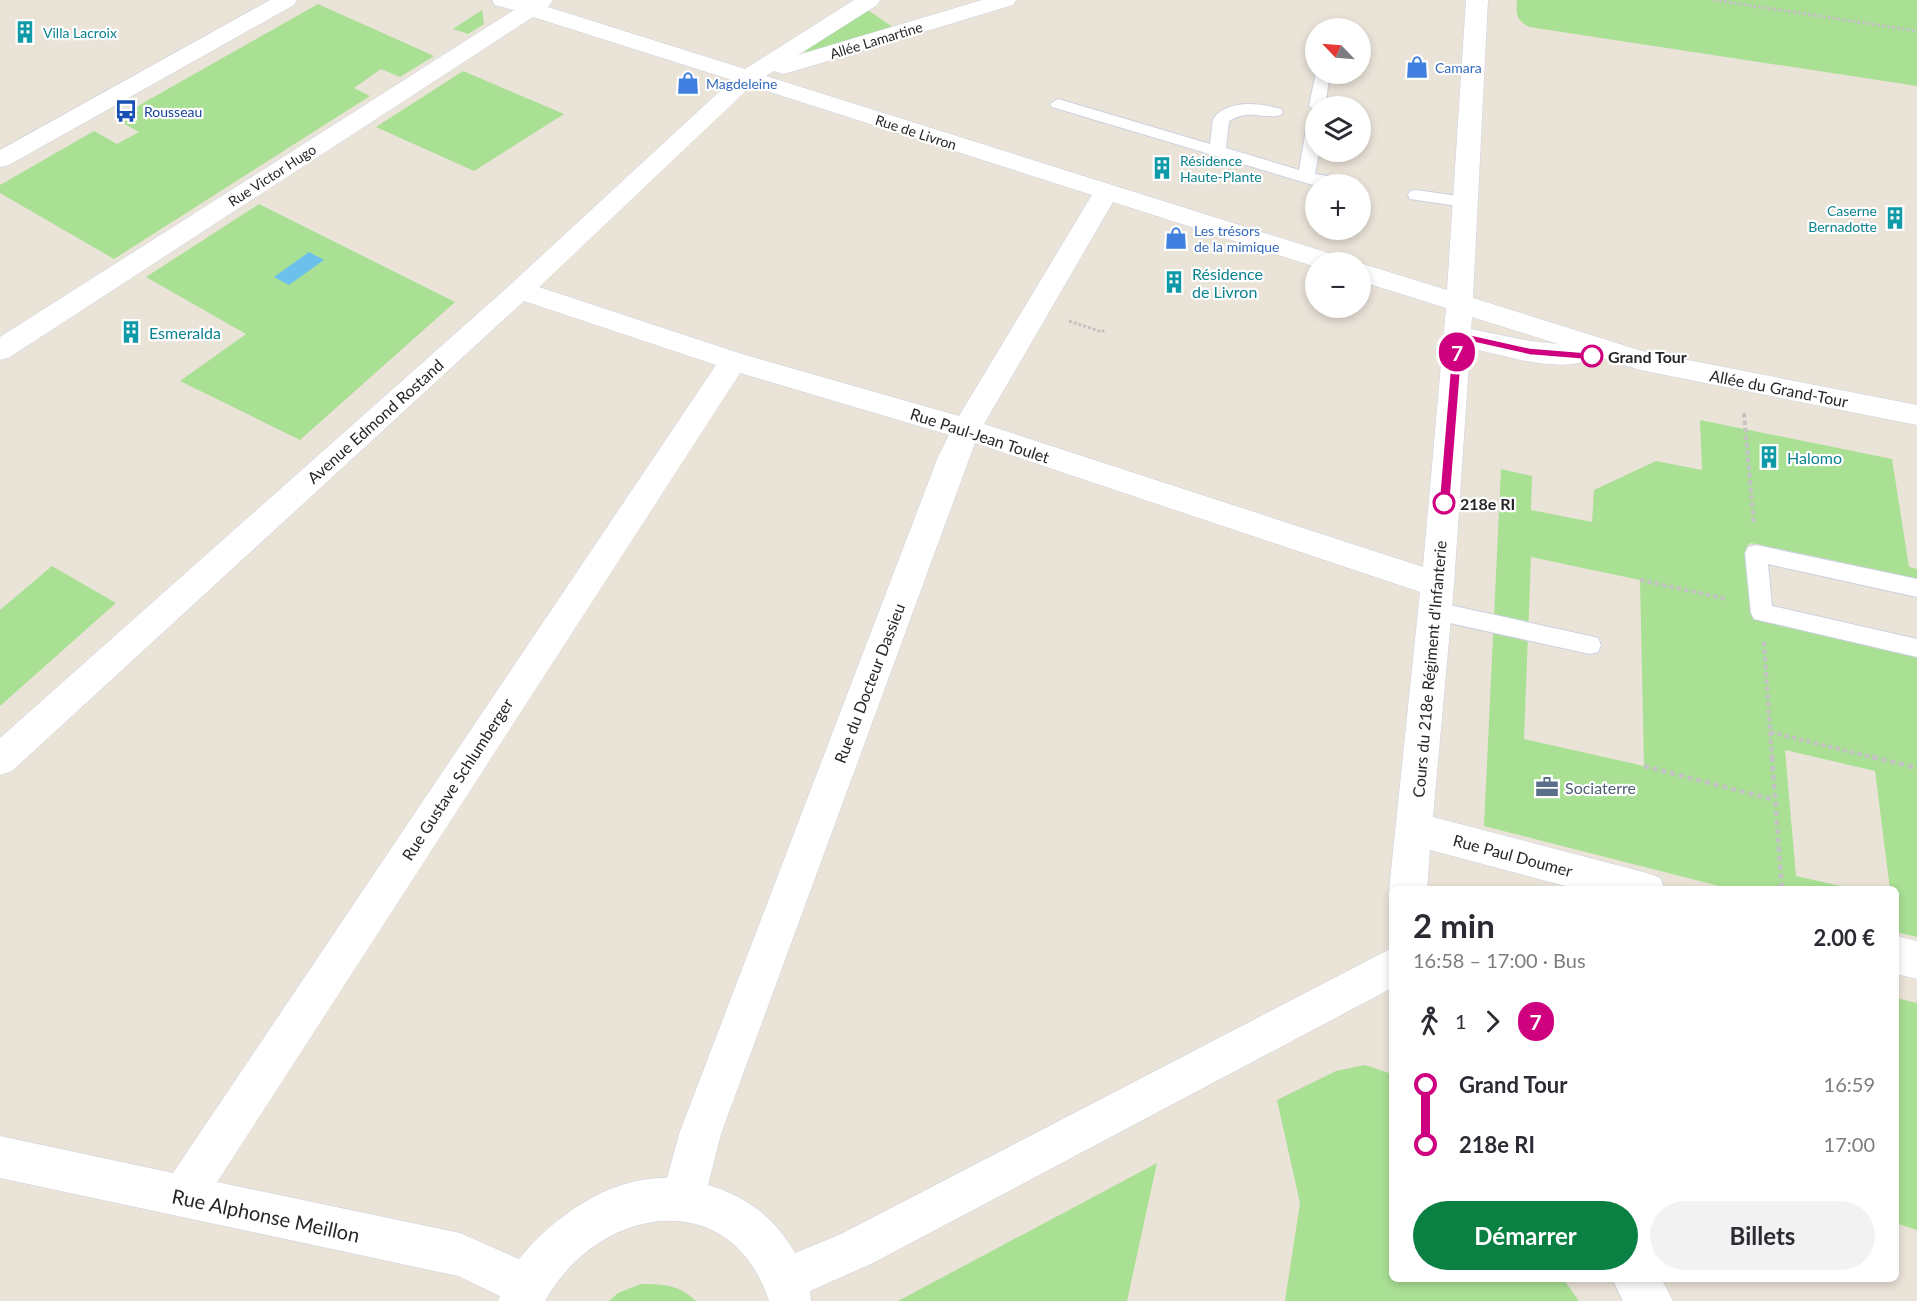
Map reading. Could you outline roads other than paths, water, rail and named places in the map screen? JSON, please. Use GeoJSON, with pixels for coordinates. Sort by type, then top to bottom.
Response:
{"type":"FeatureCollection","features":[{"type":"Feature","properties":{"kind":"street"},"geometry":{"type":"LineString","coordinates":[[0,160],[286,0]]}},
{"type":"Feature","properties":{"kind":"street","name":"Rue de Livron"},"geometry":{"type":"LineString","coordinates":[[503,0],[538,4],[747,78],[1305,254]]}},
{"type":"Feature","properties":{"kind":"street","name":"Avenue Edmond Rostand"},"geometry":{"type":"LineString","coordinates":[[0,760],[520,290],[747,78],[869,0]]}},
{"type":"Feature","properties":{"kind":"street","name":"Allée Lamartine"},"geometry":{"type":"LineString","coordinates":[[747,78],[1005,0]]}},
{"type":"Feature","properties":{"kind":"street","name":"Cours du 218e Régiment d'Infanterie"},"geometry":{"type":"LineString","coordinates":[[1408,886],[1437,598],[1459,320],[1477,0]]}},
{"type":"Feature","properties":{"kind":"street","name":"Rue Victor Hugo"},"geometry":{"type":"LineString","coordinates":[[0,350],[538,4]]}},
{"type":"Feature","properties":{"kind":"street","name":"Rue du Docteur Dassieu"},"geometry":{"type":"LineString","coordinates":[[683,1198],[700,1134],[966,429],[1106,192]]}},
{"type":"Feature","properties":{"kind":"street"},"geometry":{"type":"LineString","coordinates":[[1371,277],[1459,320]]}},
{"type":"Feature","properties":{"kind":"street","name":"Rue Paul-Jean Toulet"},"geometry":{"type":"LineString","coordinates":[[520,290],[733,361],[966,429],[1437,598]]}},
{"type":"Feature","properties":{"kind":"street","name":"Allée du Grand-Tour"},"geometry":{"type":"LineString","coordinates":[[1459,320],[1530,351],[1640,360],[1917,415]]}},
{"type":"Feature","properties":{"kind":"street","name":"Rue Gustave Schlumberger"},"geometry":{"type":"LineString","coordinates":[[182,1197],[733,361]]}},
{"type":"Feature","properties":{"kind":"street","name":"Rue Paul Doumer"},"geometry":{"type":"LineString","coordinates":[[1414,829],[1632,886]]}},
{"type":"Feature","properties":{"kind":"street"},"geometry":{"type":"LineString","coordinates":[[1899,956],[1917,960]]}},
{"type":"Feature","properties":{"kind":"street"},"geometry":{"type":"LineString","coordinates":[[524,1293],[559,1245],[598,1216],[640,1200],[683,1198],[725,1211],[760,1239],[788,1290],[856,1249],[1389,969]]}},
{"type":"Feature","properties":{"kind":"street","name":"Rue Alphonse Meillon"},"geometry":{"type":"LineString","coordinates":[[0,1157],[460,1256],[524,1293]]}},
{"type":"Feature","properties":{"kind":"street"},"geometry":{"type":"LineString","coordinates":[[1637,1282],[1651,1301]]}},
{"type":"Feature","properties":{"kind":"lane"},"geometry":{"type":"LineString","coordinates":[[1058,104],[1305,177]]}},
{"type":"Feature","properties":{"kind":"lane"},"geometry":{"type":"LineString","coordinates":[[1217,151],[1221,119],[1231,111],[1259,108],[1275,112]]}},
{"type":"Feature","properties":{"kind":"lane"},"geometry":{"type":"LineString","coordinates":[[1416,195],[1465,202]]}},
{"type":"Feature","properties":{"kind":"lane"},"geometry":{"type":"LineString","coordinates":[[1917,588],[1756,553],[1761,610],[1917,648]]}},
{"type":"Feature","properties":{"kind":"lane"},"geometry":{"type":"LineString","coordinates":[[1437,598],[1590,645]]}},
{"type":"Feature","properties":{"kind":"water"},"geometry":{"type":"Polygon","coordinates":[[[309,252],[324,260],[289,285],[274,277],[309,252]]]}},
{"type":"Feature","properties":{"kind":"place","name":"Villa Lacroix"},"geometry":{"type":"Point","coordinates":[25,32]}},
{"type":"Feature","properties":{"kind":"place","name":"Camara"},"geometry":{"type":"Point","coordinates":[1417,67]}},
{"type":"Feature","properties":{"kind":"place","name":"Magdeleine"},"geometry":{"type":"Point","coordinates":[688,83]}},
{"type":"Feature","properties":{"kind":"place","name":"Rousseau"},"geometry":{"type":"Point","coordinates":[126,111]}},
{"type":"Feature","properties":{"kind":"place","name":"Résidence Haute-Plante"},"geometry":{"type":"Point","coordinates":[1162,168]}},
{"type":"Feature","properties":{"kind":"place","name":"Caserne Bernadotte"},"geometry":{"type":"Point","coordinates":[1895,218]}},
{"type":"Feature","properties":{"kind":"place","name":"Les trésors de la mimique"},"geometry":{"type":"Point","coordinates":[1176,238]}},
{"type":"Feature","properties":{"kind":"place","name":"Résidence de Livron"},"geometry":{"type":"Point","coordinates":[1174,282]}},
{"type":"Feature","properties":{"kind":"place","name":"Esmeralda"},"geometry":{"type":"Point","coordinates":[131,332]}},
{"type":"Feature","properties":{"kind":"place","name":"Grand Tour"},"geometry":{"type":"Point","coordinates":[1592,356]}},
{"type":"Feature","properties":{"kind":"place","name":"Halomo"},"geometry":{"type":"Point","coordinates":[1769,457]}},
{"type":"Feature","properties":{"kind":"place","name":"218e RI"},"geometry":{"type":"Point","coordinates":[1444,503]}},
{"type":"Feature","properties":{"kind":"place","name":"Sociaterre"},"geometry":{"type":"Point","coordinates":[1547,787]}}]}
